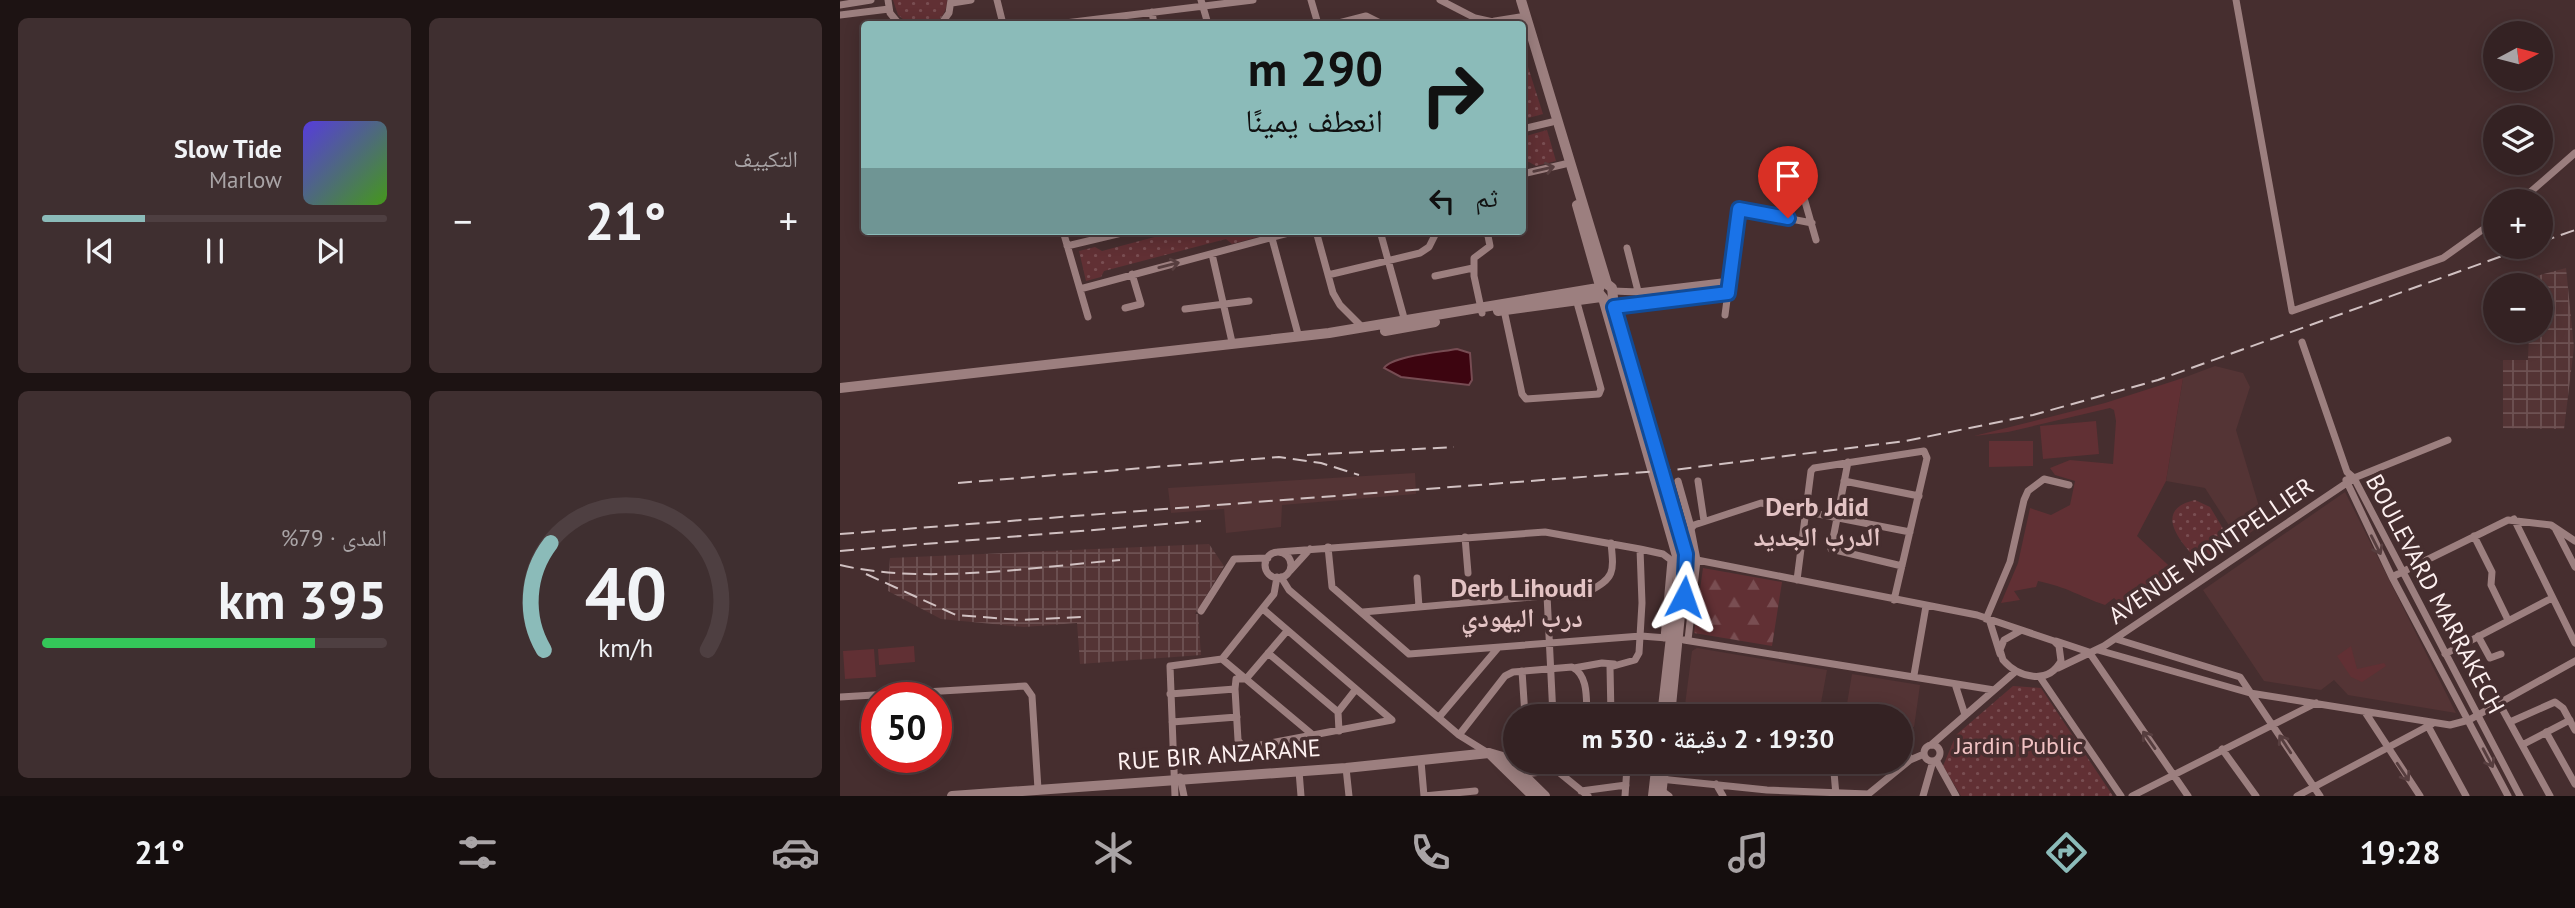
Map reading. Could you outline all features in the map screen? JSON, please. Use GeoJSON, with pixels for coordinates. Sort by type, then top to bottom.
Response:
{"type":"FeatureCollection","features":[{"type":"Feature","properties":{"kind":"street"},"geometry":{"type":"LineString","coordinates":[[840,5],[871,0]]}},
{"type":"Feature","properties":{"kind":"street"},"geometry":{"type":"LineString","coordinates":[[888,0],[889,9],[897,21]]}},
{"type":"Feature","properties":{"kind":"street"},"geometry":{"type":"LineString","coordinates":[[942,21],[952,1],[971,0]]}},
{"type":"Feature","properties":{"kind":"street"},"geometry":{"type":"LineString","coordinates":[[997,0],[1002,21]]}},
{"type":"Feature","properties":{"kind":"street"},"geometry":{"type":"LineString","coordinates":[[1090,21],[1202,3],[1254,0]]}},
{"type":"Feature","properties":{"kind":"street"},"geometry":{"type":"LineString","coordinates":[[1311,0],[1317,21]]}},
{"type":"Feature","properties":{"kind":"street"},"geometry":{"type":"LineString","coordinates":[[1440,0],[1459,12],[1487,21]]}},
{"type":"Feature","properties":{"kind":"street"},"geometry":{"type":"LineString","coordinates":[[1515,0],[1520,21]]}},
{"type":"Feature","properties":{"kind":"street"},"geometry":{"type":"LineString","coordinates":[[1521,0],[1605,291],[1677,556],[1676,639]]}},
{"type":"Feature","properties":{"kind":"street"},"geometry":{"type":"LineString","coordinates":[[2236,0],[2292,311],[2443,258],[2483,229]]}},
{"type":"Feature","properties":{"kind":"street"},"geometry":{"type":"LineString","coordinates":[[1202,3],[1207,21]]}},
{"type":"Feature","properties":{"kind":"street"},"geometry":{"type":"LineString","coordinates":[[840,15],[889,9]]}},
{"type":"Feature","properties":{"kind":"street"},"geometry":{"type":"LineString","coordinates":[[1152,12],[1154,21]]}},
{"type":"Feature","properties":{"kind":"street"},"geometry":{"type":"LineString","coordinates":[[1359,21],[1372,17],[1378,21]]}},
{"type":"Feature","properties":{"kind":"street"},"geometry":{"type":"LineString","coordinates":[[1526,39],[1605,291],[1614,307],[1686,554],[1671,704]]}},
{"type":"Feature","properties":{"kind":"street"},"geometry":{"type":"LineString","coordinates":[[1526,128],[1552,122]]}},
{"type":"Feature","properties":{"kind":"street"},"geometry":{"type":"LineString","coordinates":[[2534,189],[2575,153]]}},
{"type":"Feature","properties":{"kind":"street"},"geometry":{"type":"LineString","coordinates":[[1526,173],[1565,164]]}},
{"type":"Feature","properties":{"kind":"street"},"geometry":{"type":"LineString","coordinates":[[1804,198],[1816,240]]}},
{"type":"Feature","properties":{"kind":"street"},"geometry":{"type":"LineString","coordinates":[[1725,315],[1739,209],[1812,223]]}},
{"type":"Feature","properties":{"kind":"street"},"geometry":{"type":"LineString","coordinates":[[1064,235],[1088,317]]}},
{"type":"Feature","properties":{"kind":"street"},"geometry":{"type":"LineString","coordinates":[[1067,246],[1113,235]]}},
{"type":"Feature","properties":{"kind":"street"},"geometry":{"type":"LineString","coordinates":[[1080,289],[1212,254],[1268,235]]}},
{"type":"Feature","properties":{"kind":"street"},"geometry":{"type":"LineString","coordinates":[[1271,235],[1298,334]]}},
{"type":"Feature","properties":{"kind":"street"},"geometry":{"type":"LineString","coordinates":[[1317,235],[1340,305],[1363,329]]}},
{"type":"Feature","properties":{"kind":"street"},"geometry":{"type":"LineString","coordinates":[[1381,235],[1406,325]]}},
{"type":"Feature","properties":{"kind":"street"},"geometry":{"type":"LineString","coordinates":[[1328,275],[1420,253],[1429,247],[1435,235]]}},
{"type":"Feature","properties":{"kind":"street"},"geometry":{"type":"LineString","coordinates":[[1482,310],[1473,268],[1474,258],[1490,246],[1488,235]]}},
{"type":"Feature","properties":{"kind":"street"},"geometry":{"type":"LineString","coordinates":[[1627,248],[1641,303]]}},
{"type":"Feature","properties":{"kind":"street"},"geometry":{"type":"LineString","coordinates":[[1212,254],[1232,342]]}},
{"type":"Feature","properties":{"kind":"street"},"geometry":{"type":"LineString","coordinates":[[1435,276],[1473,268]]}},
{"type":"Feature","properties":{"kind":"street"},"geometry":{"type":"LineString","coordinates":[[1125,308],[1141,304],[1132,274]]}},
{"type":"Feature","properties":{"kind":"street"},"geometry":{"type":"LineString","coordinates":[[1329,333],[1348,337],[1574,291],[1638,292],[1730,281]]}},
{"type":"Feature","properties":{"kind":"street"},"geometry":{"type":"LineString","coordinates":[[1504,310],[1525,399],[1599,394],[1601,389],[1574,291]]}},
{"type":"Feature","properties":{"kind":"street"},"geometry":{"type":"LineString","coordinates":[[1482,310],[1576,303],[1605,291]]}},
{"type":"Feature","properties":{"kind":"street"},"geometry":{"type":"LineString","coordinates":[[1614,307],[1728,293]]}},
{"type":"Feature","properties":{"kind":"street"},"geometry":{"type":"LineString","coordinates":[[1185,309],[1249,301]]}},
{"type":"Feature","properties":{"kind":"street"},"geometry":{"type":"LineString","coordinates":[[840,388],[1298,334],[1406,325]]}},
{"type":"Feature","properties":{"kind":"street","name":"BOULEVARD MARRAKECH"},"geometry":{"type":"LineString","coordinates":[[2302,342],[2350,475],[2477,715],[2515,795]]}},
{"type":"Feature","properties":{"kind":"street","name":"AVENUE MONTPELLIER"},"geometry":{"type":"LineString","coordinates":[[2088,652],[2098,650],[2116,639],[2346,484],[2350,475],[2448,440]]}},
{"type":"Feature","properties":{"kind":"street"},"geometry":{"type":"LineString","coordinates":[[1797,580],[1811,471],[1818,466],[1924,451],[1927,458],[1894,600]]}},
{"type":"Feature","properties":{"kind":"street"},"geometry":{"type":"LineString","coordinates":[[1848,462],[1833,552],[1902,566]]}},
{"type":"Feature","properties":{"kind":"street"},"geometry":{"type":"LineString","coordinates":[[2069,485],[2045,480],[2026,494],[2010,562],[1988,620],[2001,655],[2017,671],[2040,677],[2088,652]]}},
{"type":"Feature","properties":{"kind":"street"},"geometry":{"type":"LineString","coordinates":[[1664,704],[1676,639],[1697,560],[1678,481]]}},
{"type":"Feature","properties":{"kind":"street"},"geometry":{"type":"LineString","coordinates":[[1698,481],[1704,521]]}},
{"type":"Feature","properties":{"kind":"street"},"geometry":{"type":"LineString","coordinates":[[1844,481],[1919,496]]}},
{"type":"Feature","properties":{"kind":"street","name":"BOULEVARD MARRAKECH"},"geometry":{"type":"LineString","coordinates":[[2346,484],[2392,577],[2469,720],[2515,795]]}},
{"type":"Feature","properties":{"kind":"street"},"geometry":{"type":"LineString","coordinates":[[1691,527],[1761,503],[1910,532]]}},
{"type":"Feature","properties":{"kind":"street"},"geometry":{"type":"LineString","coordinates":[[2392,577],[2496,523],[2514,519],[2554,527],[2575,541]]}},
{"type":"Feature","properties":{"kind":"street"},"geometry":{"type":"LineString","coordinates":[[2514,519],[2575,643]]}},
{"type":"Feature","properties":{"kind":"street"},"geometry":{"type":"LineString","coordinates":[[2554,527],[2575,567]]}},
{"type":"Feature","properties":{"kind":"street"},"geometry":{"type":"LineString","coordinates":[[1201,611],[1234,559],[1268,558],[1278,552],[1311,548],[1545,532],[1612,542],[1663,554],[1671,560],[1676,639]]}},
{"type":"Feature","properties":{"kind":"street"},"geometry":{"type":"LineString","coordinates":[[2474,536],[2492,572],[2492,589],[2508,620]]}},
{"type":"Feature","properties":{"kind":"street"},"geometry":{"type":"LineString","coordinates":[[1465,537],[1468,573]]}},
{"type":"Feature","properties":{"kind":"street"},"geometry":{"type":"LineString","coordinates":[[1363,612],[1578,594],[1605,583],[1612,571],[1612,542]]}},
{"type":"Feature","properties":{"kind":"street"},"geometry":{"type":"LineString","coordinates":[[1328,547],[1332,587],[1409,654],[1641,636],[1914,675],[1994,690]]}},
{"type":"Feature","properties":{"kind":"street"},"geometry":{"type":"LineString","coordinates":[[1175,796],[1177,777],[1169,669],[1172,664],[1222,659],[1274,594],[1279,577],[1288,572],[1311,548]]}},
{"type":"Feature","properties":{"kind":"street"},"geometry":{"type":"LineString","coordinates":[[1459,735],[1505,676],[1522,671],[1636,660],[1641,636],[1640,549]]}},
{"type":"Feature","properties":{"kind":"street"},"geometry":{"type":"LineString","coordinates":[[1278,552],[1289,558],[1288,572]]}},
{"type":"Feature","properties":{"kind":"street"},"geometry":{"type":"LineString","coordinates":[[1268,558],[1267,570],[1279,577],[1289,590],[1440,716],[1459,735],[1489,753],[1503,757]]}},
{"type":"Feature","properties":{"kind":"street"},"geometry":{"type":"LineString","coordinates":[[1697,560],[1988,620],[2088,652],[2188,796]]}},
{"type":"Feature","properties":{"kind":"street"},"geometry":{"type":"LineString","coordinates":[[1417,578],[1419,607]]}},
{"type":"Feature","properties":{"kind":"street"},"geometry":{"type":"LineString","coordinates":[[1547,595],[1553,704]]}},
{"type":"Feature","properties":{"kind":"street"},"geometry":{"type":"LineString","coordinates":[[2445,654],[2552,597]]}},
{"type":"Feature","properties":{"kind":"street"},"geometry":{"type":"LineString","coordinates":[[1914,675],[1926,606]]}},
{"type":"Feature","properties":{"kind":"street"},"geometry":{"type":"LineString","coordinates":[[1263,608],[1392,720],[1244,748],[1239,744],[1234,689],[1236,679],[1246,679],[1287,631]]}},
{"type":"Feature","properties":{"kind":"street"},"geometry":{"type":"LineString","coordinates":[[2567,626],[2575,621]]}},
{"type":"Feature","properties":{"kind":"street"},"geometry":{"type":"LineString","coordinates":[[2001,655],[2004,640],[2020,631]]}},
{"type":"Feature","properties":{"kind":"street"},"geometry":{"type":"LineString","coordinates":[[2478,636],[2490,659],[2501,654]]}},
{"type":"Feature","properties":{"kind":"street"},"geometry":{"type":"LineString","coordinates":[[2116,639],[2237,676],[2319,796]]}},
{"type":"Feature","properties":{"kind":"street"},"geometry":{"type":"LineString","coordinates":[[2053,672],[2061,661],[2061,653],[2054,640]]}},
{"type":"Feature","properties":{"kind":"street"},"geometry":{"type":"LineString","coordinates":[[1440,716],[1497,649]]}},
{"type":"Feature","properties":{"kind":"street"},"geometry":{"type":"LineString","coordinates":[[2098,650],[2250,693],[2430,725],[2450,725],[2469,720],[2575,661]]}},
{"type":"Feature","properties":{"kind":"street"},"geometry":{"type":"LineString","coordinates":[[1268,653],[1338,712]]}},
{"type":"Feature","properties":{"kind":"street"},"geometry":{"type":"LineString","coordinates":[[1222,659],[1314,736]]}},
{"type":"Feature","properties":{"kind":"street"},"geometry":{"type":"LineString","coordinates":[[1610,704],[1609,671],[1614,664]]}},
{"type":"Feature","properties":{"kind":"street"},"geometry":{"type":"LineString","coordinates":[[1574,668],[1584,678],[1586,704]]}},
{"type":"Feature","properties":{"kind":"street"},"geometry":{"type":"LineString","coordinates":[[1522,671],[1524,704]]}},
{"type":"Feature","properties":{"kind":"street"},"geometry":{"type":"LineString","coordinates":[[1913,759],[1924,754],[2017,671]]}},
{"type":"Feature","properties":{"kind":"street"},"geometry":{"type":"LineString","coordinates":[[2040,677],[2121,796]]}},
{"type":"Feature","properties":{"kind":"street"},"geometry":{"type":"LineString","coordinates":[[1955,684],[1965,715]]}},
{"type":"Feature","properties":{"kind":"street"},"geometry":{"type":"LineString","coordinates":[[840,697],[1025,687],[1032,696],[1038,789]]}},
{"type":"Feature","properties":{"kind":"street"},"geometry":{"type":"LineString","coordinates":[[1170,694],[1234,689]]}},
{"type":"Feature","properties":{"kind":"street"},"geometry":{"type":"LineString","coordinates":[[1339,731],[1338,712],[1356,689]]}},
{"type":"Feature","properties":{"kind":"street"},"geometry":{"type":"LineString","coordinates":[[2132,796],[2316,703]]}},
{"type":"Feature","properties":{"kind":"street"},"geometry":{"type":"LineString","coordinates":[[2499,703],[2550,796]]}},
{"type":"Feature","properties":{"kind":"street"},"geometry":{"type":"LineString","coordinates":[[2510,722],[2548,703],[2561,705],[2575,730]]}},
{"type":"Feature","properties":{"kind":"street"},"geometry":{"type":"LineString","coordinates":[[2365,712],[2420,796]]}},
{"type":"Feature","properties":{"kind":"street"},"geometry":{"type":"LineString","coordinates":[[1172,722],[1237,717]]}},
{"type":"Feature","properties":{"kind":"street"},"geometry":{"type":"LineString","coordinates":[[2522,744],[2570,720]]}},
{"type":"Feature","properties":{"kind":"street"},"geometry":{"type":"LineString","coordinates":[[2297,796],[2430,725]]}},
{"type":"Feature","properties":{"kind":"street"},"geometry":{"type":"LineString","coordinates":[[2430,725],[2466,796]]}},
{"type":"Feature","properties":{"kind":"street"},"geometry":{"type":"LineString","coordinates":[[1923,796],[1934,761],[1949,731]]}},
{"type":"Feature","properties":{"kind":"street"},"geometry":{"type":"LineString","coordinates":[[2546,732],[2575,784]]}},
{"type":"Feature","properties":{"kind":"street"},"geometry":{"type":"LineString","coordinates":[[1931,745],[1940,751]]}},
{"type":"Feature","properties":{"kind":"street"},"geometry":{"type":"LineString","coordinates":[[2222,749],[2256,796]]}},
{"type":"Feature","properties":{"kind":"street"},"geometry":{"type":"LineString","coordinates":[[1489,753],[1526,794]]}},
{"type":"Feature","properties":{"kind":"street","name":"RUE BIR ANZARANE"},"geometry":{"type":"LineString","coordinates":[[951,796],[989,795],[1177,777],[1346,768],[1489,753]]}},
{"type":"Feature","properties":{"kind":"street"},"geometry":{"type":"LineString","coordinates":[[1924,754],[1927,760],[1934,761],[1956,796]]}},
{"type":"Feature","properties":{"kind":"street"},"geometry":{"type":"LineString","coordinates":[[1421,761],[1424,796],[1475,791]]}},
{"type":"Feature","properties":{"kind":"street"},"geometry":{"type":"LineString","coordinates":[[1346,768],[1349,796]]}},
{"type":"Feature","properties":{"kind":"street"},"geometry":{"type":"LineString","coordinates":[[1299,771],[1301,796]]}},
{"type":"Feature","properties":{"kind":"street"},"geometry":{"type":"LineString","coordinates":[[1523,774],[1545,796]]}},
{"type":"Feature","properties":{"kind":"street"},"geometry":{"type":"LineString","coordinates":[[1562,774],[1585,793],[1626,785]]}},
{"type":"Feature","properties":{"kind":"street"},"geometry":{"type":"LineString","coordinates":[[1625,796],[1627,774]]}},
{"type":"Feature","properties":{"kind":"street"},"geometry":{"type":"LineString","coordinates":[[1834,774],[1836,794]]}},
{"type":"Feature","properties":{"kind":"street"},"geometry":{"type":"LineString","coordinates":[[1660,789],[1716,784],[1769,793],[1868,796],[1894,774]]}},
{"type":"Feature","properties":{"kind":"street"},"geometry":{"type":"LineString","coordinates":[[1177,777],[1184,796]]}},
{"type":"Feature","properties":{"kind":"street"},"geometry":{"type":"LineString","coordinates":[[1716,784],[1723,796]]}},
{"type":"Feature","properties":{"kind":"shaded area"},"geometry":{"type":"Polygon","coordinates":[[[2566,268],[2574,347],[2564,429],[2503,428],[2503,360],[2528,360],[2529,343],[2553,343],[2553,273],[2548,273],[2566,268]]]}},
{"type":"Feature","properties":{"kind":"shaded area"},"geometry":{"type":"Polygon","coordinates":[[[1457,349],[1470,353],[1472,380],[1469,385],[1401,377],[1384,368],[1397,360],[1457,349]]]}},
{"type":"Feature","properties":{"kind":"shaded area"},"geometry":{"type":"Polygon","coordinates":[[[2215,366],[2243,373],[2250,387],[2236,430],[2264,523],[2239,541],[2205,488],[2166,481],[2183,378],[2215,366]]]}},
{"type":"Feature","properties":{"kind":"shaded area"},"geometry":{"type":"Polygon","coordinates":[[[1415,473],[1416,494],[1282,505],[1281,527],[1226,533],[1224,509],[1171,513],[1168,488],[1415,473]]]}},
{"type":"Feature","properties":{"kind":"shaded area"},"geometry":{"type":"Polygon","coordinates":[[[2345,492],[2456,713],[2348,695],[2334,680],[2321,690],[2264,681],[2203,590],[2345,492]]]}},
{"type":"Feature","properties":{"kind":"shaded area"},"geometry":{"type":"Polygon","coordinates":[[[1209,544],[1224,566],[1195,614],[1198,614],[1201,655],[1080,664],[1077,623],[1024,627],[941,619],[888,591],[890,558],[1209,544]]]}},
{"type":"Feature","properties":{"kind":"shaded area"},"geometry":{"type":"Polygon","coordinates":[[[1697,648],[1827,670],[1821,704],[1685,704],[1692,651],[1697,648]]]}},
{"type":"Feature","properties":{"kind":"shaded area"},"geometry":{"type":"Polygon","coordinates":[[[1852,674],[1920,685],[1914,727],[1913,704],[1847,704],[1852,674]]]}},
{"type":"Feature","properties":{"kind":"green space"},"geometry":{"type":"Polygon","coordinates":[[[893,0],[947,0],[944,13],[937,21],[905,21],[898,15],[893,0]]]}},
{"type":"Feature","properties":{"kind":"green space"},"geometry":{"type":"Polygon","coordinates":[[[1526,61],[1543,114],[1526,119],[1526,61]]]}},
{"type":"Feature","properties":{"kind":"green space"},"geometry":{"type":"Polygon","coordinates":[[[1547,130],[1556,161],[1536,166],[1526,162],[1526,136],[1547,130]]]}},
{"type":"Feature","properties":{"kind":"green space"},"geometry":{"type":"Polygon","coordinates":[[[1162,235],[1265,235],[1232,244],[1226,239],[1104,271],[1101,277],[1086,281],[1079,251],[1095,247],[1102,251],[1162,235]]]}},
{"type":"Feature","properties":{"kind":"green space"},"geometry":{"type":"Polygon","coordinates":[[[2183,378],[2166,481],[2137,536],[2181,577],[2128,611],[2114,598],[2105,605],[2038,581],[2036,587],[2014,591],[2020,600],[2001,603],[2018,563],[2030,508],[2051,515],[2070,505],[2075,481],[2055,475],[2050,468],[2070,460],[2113,464],[2116,421],[2114,410],[2110,408],[2008,432],[1974,436],[2105,403],[2183,378]]]}},
{"type":"Feature","properties":{"kind":"green space"},"geometry":{"type":"Polygon","coordinates":[[[2096,421],[2099,454],[2043,459],[2040,426],[2096,421]]]}},
{"type":"Feature","properties":{"kind":"green space"},"geometry":{"type":"Polygon","coordinates":[[[1989,441],[2033,441],[2033,466],[1989,467],[1989,441]]]}},
{"type":"Feature","properties":{"kind":"green space"},"geometry":{"type":"Polygon","coordinates":[[[2195,500],[2210,507],[2233,545],[2203,566],[2181,540],[2172,521],[2174,512],[2181,505],[2195,500]]]}},
{"type":"Feature","properties":{"kind":"green space"},"geometry":{"type":"Polygon","coordinates":[[[1703,568],[1782,582],[1772,646],[1694,633],[1703,568]]]}},
{"type":"Feature","properties":{"kind":"green space"},"geometry":{"type":"Polygon","coordinates":[[[914,646],[915,662],[879,665],[878,649],[914,646]]]}},
{"type":"Feature","properties":{"kind":"green space"},"geometry":{"type":"Polygon","coordinates":[[[2351,646],[2357,669],[2384,663],[2386,666],[2362,682],[2351,677],[2337,656],[2351,646]]]}},
{"type":"Feature","properties":{"kind":"green space"},"geometry":{"type":"Polygon","coordinates":[[[874,649],[876,677],[845,679],[843,651],[874,649]]]}},
{"type":"Feature","properties":{"kind":"green space","name":"Jardin Public"},"geometry":{"type":"Polygon","coordinates":[[[2013,686],[2041,688],[2113,796],[1961,796],[1943,766],[1956,735],[2013,686]]]}},
{"type":"Feature","properties":{"kind":"railway"},"geometry":{"type":"LineString","coordinates":[[2553,238],[2575,230]]}},
{"type":"Feature","properties":{"kind":"railway"},"geometry":{"type":"LineString","coordinates":[[840,534],[1673,470],[1906,441],[2033,415],[2158,380],[2494,259]]}},
{"type":"Feature","properties":{"kind":"railway"},"geometry":{"type":"LineString","coordinates":[[1307,455],[1454,447]]}},
{"type":"Feature","properties":{"kind":"railway"},"geometry":{"type":"LineString","coordinates":[[958,483],[1279,457],[1321,463],[1359,475]]}},
{"type":"Feature","properties":{"kind":"railway"},"geometry":{"type":"LineString","coordinates":[[840,551],[1201,521]]}},
{"type":"Feature","properties":{"kind":"railway"},"geometry":{"type":"LineString","coordinates":[[840,565],[907,574],[943,574],[1120,560]]}},
{"type":"Feature","properties":{"kind":"railway"},"geometry":{"type":"LineString","coordinates":[[866,574],[956,615],[1020,620],[1082,617]]}},
{"type":"Feature","properties":{"kind":"district","name":"Derb Jdid الدرب الجديد"},"geometry":{"type":"Point","coordinates":[1817,522]}},
{"type":"Feature","properties":{"kind":"district","name":"Derb Lihoudi درب اليهودي"},"geometry":{"type":"Point","coordinates":[1522,603]}},
{"type":"Feature","properties":{"kind":"route"},"geometry":{"type":"LineString","coordinates":[[1684,597],[1686,554],[1614,307],[1728,293],[1739,209],[1788,218]]}}]}
